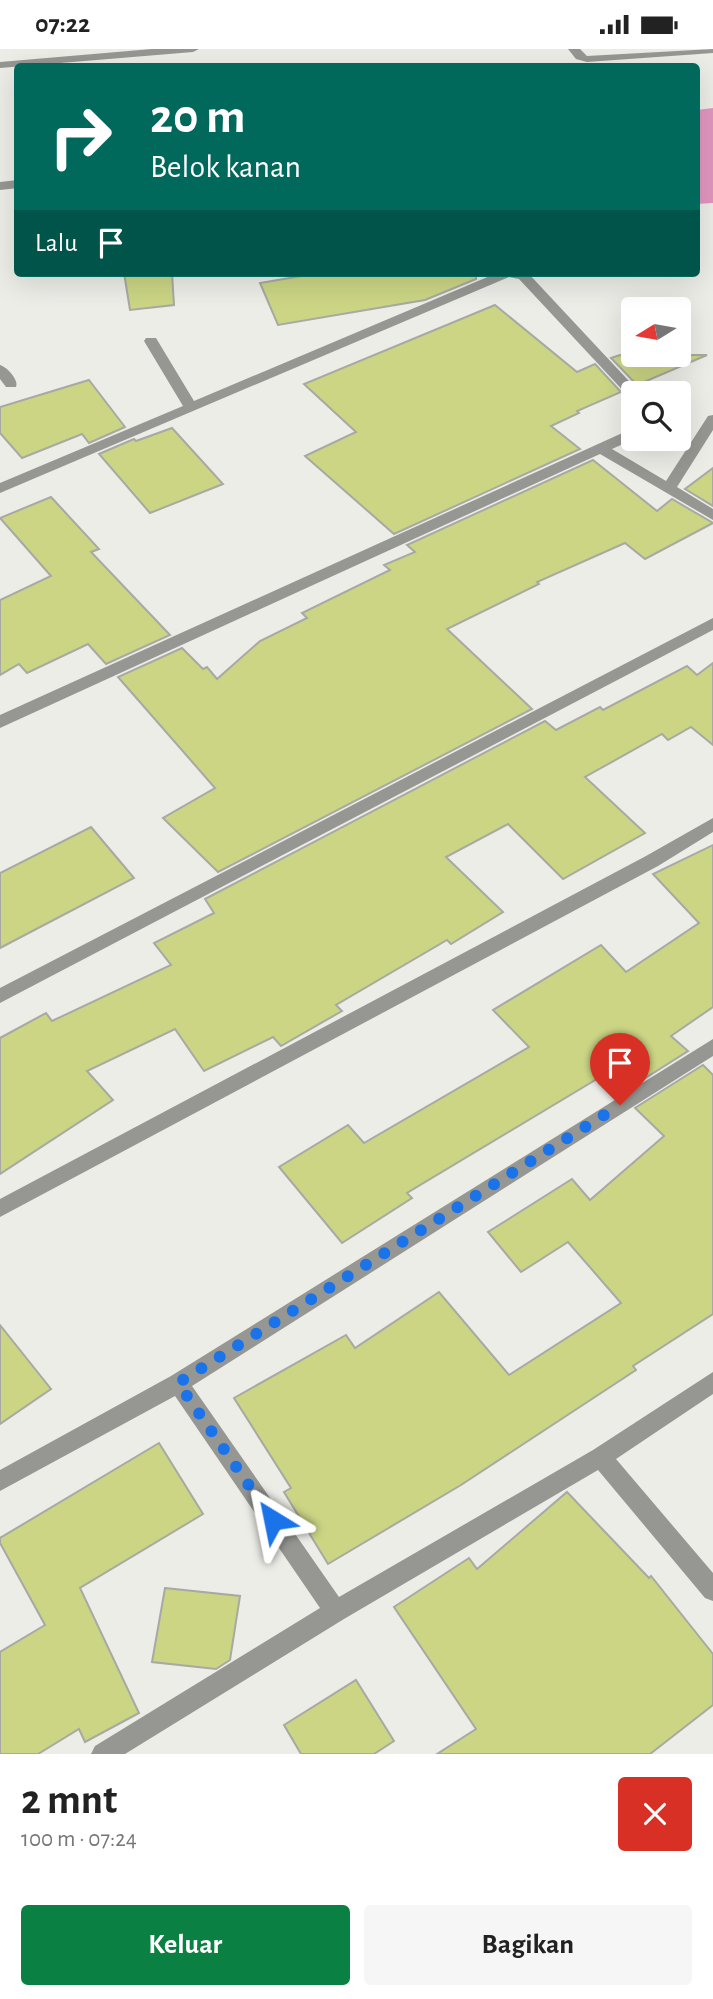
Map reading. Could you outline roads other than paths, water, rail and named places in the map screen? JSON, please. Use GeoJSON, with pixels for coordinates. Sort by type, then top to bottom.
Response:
{"type":"FeatureCollection","features":[{"type":"Feature","properties":{"kind":"street"},"geometry":{"type":"LineString","coordinates":[[24,63],[193,49]]}},
{"type":"Feature","properties":{"kind":"street"},"geometry":{"type":"LineString","coordinates":[[574,49],[580,57],[587,59],[713,50]]}},
{"type":"Feature","properties":{"kind":"street"},"geometry":{"type":"LineString","coordinates":[[0,488],[499,277]]}},
{"type":"Feature","properties":{"kind":"street"},"geometry":{"type":"LineString","coordinates":[[524,277],[622,381]]}},
{"type":"Feature","properties":{"kind":"street"},"geometry":{"type":"LineString","coordinates":[[151,341],[191,408]]}},
{"type":"Feature","properties":{"kind":"street"},"geometry":{"type":"LineString","coordinates":[[0,369],[11,384]]}},
{"type":"Feature","properties":{"kind":"street"},"geometry":{"type":"LineString","coordinates":[[668,489],[713,419]]}},
{"type":"Feature","properties":{"kind":"street"},"geometry":{"type":"LineString","coordinates":[[0,722],[621,439]]}},
{"type":"Feature","properties":{"kind":"street"},"geometry":{"type":"LineString","coordinates":[[600,448],[713,515]]}},
{"type":"Feature","properties":{"kind":"street"},"geometry":{"type":"LineString","coordinates":[[0,996],[713,622]]}},
{"type":"Feature","properties":{"kind":"street"},"geometry":{"type":"LineString","coordinates":[[0,1209],[652,862],[713,824]]}},
{"type":"Feature","properties":{"kind":"street"},"geometry":{"type":"LineString","coordinates":[[0,1481],[178,1383],[713,1047]]}},
{"type":"Feature","properties":{"kind":"street"},"geometry":{"type":"LineString","coordinates":[[103,1754],[336,1611],[601,1457],[713,1382]]}},
{"type":"Feature","properties":{"kind":"street"},"geometry":{"type":"LineString","coordinates":[[178,1383],[336,1611]]}},
{"type":"Feature","properties":{"kind":"street"},"geometry":{"type":"LineString","coordinates":[[601,1457],[713,1590]]}}]}
